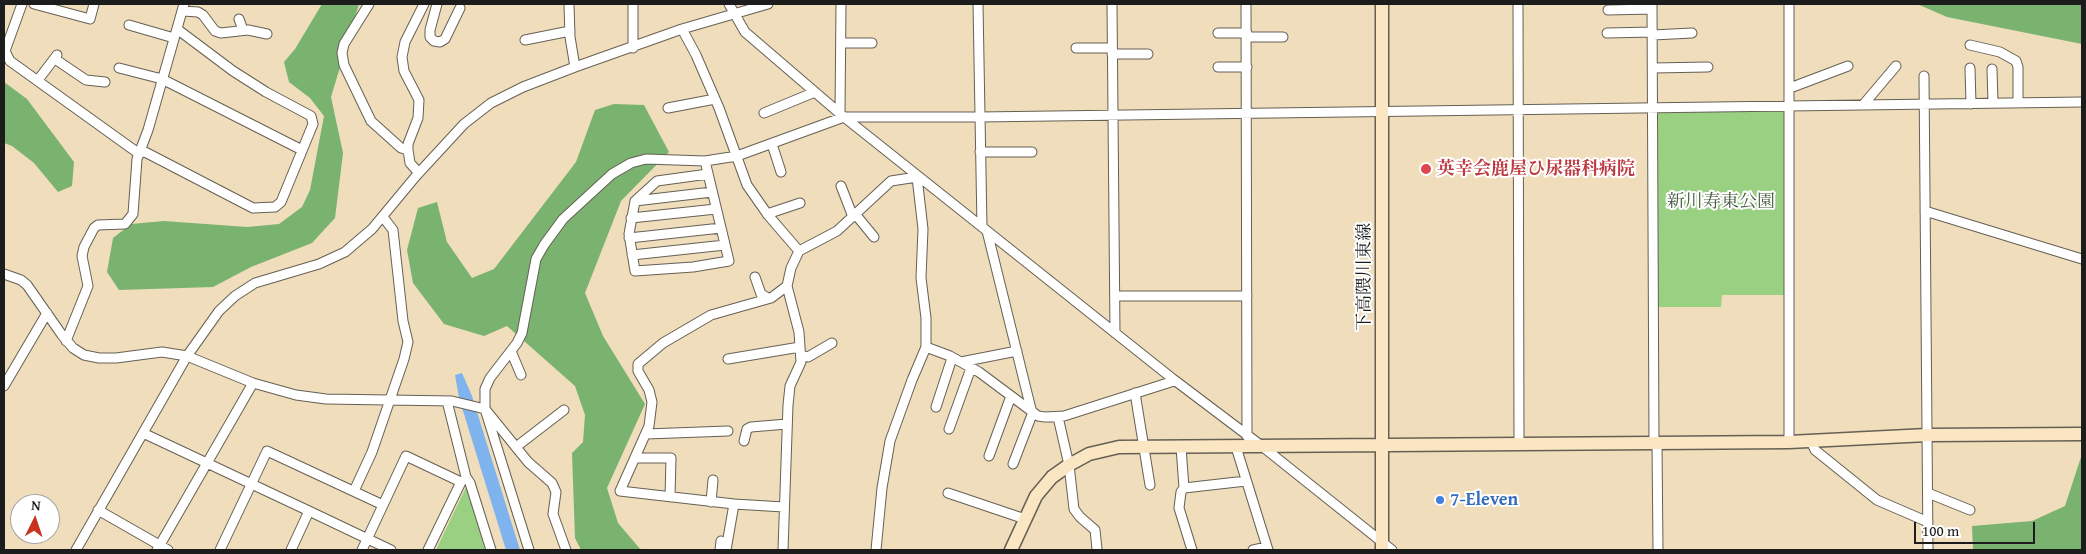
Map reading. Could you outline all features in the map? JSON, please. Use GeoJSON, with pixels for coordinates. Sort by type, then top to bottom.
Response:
{"type":"FeatureCollection","features":[{"type":"Feature","properties":{"kind":"street"},"geometry":{"type":"LineString","coordinates":[[22,4],[7,35],[5,51],[10,61],[138,153],[145,152],[254,208],[275,206],[281,202],[313,124],[311,116],[266,92],[175,33],[129,25]]}},
{"type":"Feature","properties":{"kind":"street"},"geometry":{"type":"LineString","coordinates":[[34,4],[90,19],[94,4]]}},
{"type":"Feature","properties":{"kind":"street"},"geometry":{"type":"LineString","coordinates":[[369,4],[344,44],[342,54],[344,65],[372,121],[401,148],[408,150]]}},
{"type":"Feature","properties":{"kind":"street"},"geometry":{"type":"LineString","coordinates":[[419,173],[410,163],[408,144],[418,118],[419,100],[404,71],[402,57],[404,42],[424,4]]}},
{"type":"Feature","properties":{"kind":"street"},"geometry":{"type":"LineString","coordinates":[[436,4],[430,30],[430,37],[434,41],[440,42],[445,39],[460,8]]}},
{"type":"Feature","properties":{"kind":"street"},"geometry":{"type":"LineString","coordinates":[[569,4],[570,31],[575,68]]}},
{"type":"Feature","properties":{"kind":"street"},"geometry":{"type":"LineString","coordinates":[[633,4],[633,48]]}},
{"type":"Feature","properties":{"kind":"street"},"geometry":{"type":"LineString","coordinates":[[729,4],[745,32],[842,115],[917,177],[1174,381],[1262,447],[1386,548]]}},
{"type":"Feature","properties":{"kind":"street"},"geometry":{"type":"LineString","coordinates":[[76,550],[187,356],[219,311],[235,296],[255,284],[319,264],[345,252],[372,229],[419,173],[464,124],[491,103],[523,87],[682,29],[768,4]]}},
{"type":"Feature","properties":{"kind":"street"},"geometry":{"type":"LineString","coordinates":[[841,4],[842,115]]}},
{"type":"Feature","properties":{"kind":"street"},"geometry":{"type":"LineString","coordinates":[[978,4],[979,117],[984,229],[1032,410],[1013,464]]}},
{"type":"Feature","properties":{"kind":"street"},"geometry":{"type":"LineString","coordinates":[[1112,4],[1115,333]]}},
{"type":"Feature","properties":{"kind":"street"},"geometry":{"type":"LineString","coordinates":[[1246,4],[1248,436]]}},
{"type":"Feature","properties":{"kind":"street","name":"下高隈川東線"},"geometry":{"type":"LineString","coordinates":[[1382,4],[1383,445],[1386,548]]}},
{"type":"Feature","properties":{"kind":"street"},"geometry":{"type":"LineString","coordinates":[[1518,4],[1519,444]]}},
{"type":"Feature","properties":{"kind":"street"},"geometry":{"type":"LineString","coordinates":[[1789,4],[1789,442]]}},
{"type":"Feature","properties":{"kind":"street"},"geometry":{"type":"LineString","coordinates":[[66,341],[88,286],[82,256],[84,247],[94,228],[98,225],[120,226],[130,220],[133,214],[136,159],[148,130],[183,7],[203,15],[215,31],[221,33],[244,30],[267,34]]}},
{"type":"Feature","properties":{"kind":"street"},"geometry":{"type":"LineString","coordinates":[[1608,10],[1652,7],[1658,550]]}},
{"type":"Feature","properties":{"kind":"street"},"geometry":{"type":"LineString","coordinates":[[240,19],[244,30]]}},
{"type":"Feature","properties":{"kind":"street"},"geometry":{"type":"LineString","coordinates":[[682,29],[696,55],[715,99],[747,185],[767,214],[799,251]]}},
{"type":"Feature","properties":{"kind":"street"},"geometry":{"type":"LineString","coordinates":[[526,40],[570,31]]}},
{"type":"Feature","properties":{"kind":"street"},"geometry":{"type":"LineString","coordinates":[[1218,33],[1284,37]]}},
{"type":"Feature","properties":{"kind":"street"},"geometry":{"type":"LineString","coordinates":[[1607,33],[1692,33]]}},
{"type":"Feature","properties":{"kind":"street"},"geometry":{"type":"LineString","coordinates":[[841,43],[872,42]]}},
{"type":"Feature","properties":{"kind":"street"},"geometry":{"type":"LineString","coordinates":[[1970,45],[2000,52],[2016,61],[2018,67],[2018,103]]}},
{"type":"Feature","properties":{"kind":"street"},"geometry":{"type":"LineString","coordinates":[[1076,48],[1148,54]]}},
{"type":"Feature","properties":{"kind":"street"},"geometry":{"type":"LineString","coordinates":[[38,80],[56,56],[86,80],[106,82]]}},
{"type":"Feature","properties":{"kind":"street"},"geometry":{"type":"LineString","coordinates":[[1790,88],[1848,66]]}},
{"type":"Feature","properties":{"kind":"street"},"geometry":{"type":"LineString","coordinates":[[1862,105],[1896,66]]}},
{"type":"Feature","properties":{"kind":"street"},"geometry":{"type":"LineString","coordinates":[[1218,67],[1247,67]]}},
{"type":"Feature","properties":{"kind":"street"},"geometry":{"type":"LineString","coordinates":[[1653,68],[1708,67]]}},
{"type":"Feature","properties":{"kind":"street"},"geometry":{"type":"LineString","coordinates":[[119,68],[162,79],[302,150]]}},
{"type":"Feature","properties":{"kind":"street"},"geometry":{"type":"LineString","coordinates":[[1970,68],[1971,104]]}},
{"type":"Feature","properties":{"kind":"street"},"geometry":{"type":"LineString","coordinates":[[1992,69],[1993,103]]}},
{"type":"Feature","properties":{"kind":"street"},"geometry":{"type":"LineString","coordinates":[[1924,76],[1928,550]]}},
{"type":"Feature","properties":{"kind":"street"},"geometry":{"type":"LineString","coordinates":[[764,113],[816,92]]}},
{"type":"Feature","properties":{"kind":"street"},"geometry":{"type":"LineString","coordinates":[[668,108],[715,99]]}},
{"type":"Feature","properties":{"kind":"street"},"geometry":{"type":"LineString","coordinates":[[529,550],[482,409],[485,390],[490,378],[517,343],[524,326],[536,259],[544,245],[563,219],[612,174],[631,163],[646,158],[705,161],[737,156],[772,144],[842,115],[979,117],[2082,102]]}},
{"type":"Feature","properties":{"kind":"street"},"geometry":{"type":"LineString","coordinates":[[772,144],[781,172]]}},
{"type":"Feature","properties":{"kind":"street"},"geometry":{"type":"LineString","coordinates":[[980,152],[1032,152]]}},
{"type":"Feature","properties":{"kind":"street"},"geometry":{"type":"LineString","coordinates":[[705,161],[729,261],[693,267],[635,271],[629,238],[629,228],[635,202],[658,181],[708,174]]}},
{"type":"Feature","properties":{"kind":"street"},"geometry":{"type":"LineString","coordinates":[[783,550],[790,386],[801,362],[799,332],[787,286],[791,268],[799,251],[837,231],[891,181],[917,177]]}},
{"type":"Feature","properties":{"kind":"street"},"geometry":{"type":"LineString","coordinates":[[876,550],[882,488],[890,440],[926,348],[926,318],[921,278],[923,229],[917,177]]}},
{"type":"Feature","properties":{"kind":"street"},"geometry":{"type":"LineString","coordinates":[[841,186],[854,216],[874,237]]}},
{"type":"Feature","properties":{"kind":"street"},"geometry":{"type":"LineString","coordinates":[[635,202],[712,192]]}},
{"type":"Feature","properties":{"kind":"street"},"geometry":{"type":"LineString","coordinates":[[767,214],[800,203]]}},
{"type":"Feature","properties":{"kind":"street"},"geometry":{"type":"LineString","coordinates":[[631,218],[716,209]]}},
{"type":"Feature","properties":{"kind":"street"},"geometry":{"type":"LineString","coordinates":[[1925,211],[2082,259]]}},
{"type":"Feature","properties":{"kind":"street"},"geometry":{"type":"LineString","coordinates":[[354,491],[372,452],[391,399],[408,342],[403,321],[393,230],[382,217]]}},
{"type":"Feature","properties":{"kind":"street"},"geometry":{"type":"LineString","coordinates":[[629,238],[721,228]]}},
{"type":"Feature","properties":{"kind":"street"},"geometry":{"type":"LineString","coordinates":[[632,255],[725,245]]}},
{"type":"Feature","properties":{"kind":"street"},"geometry":{"type":"LineString","coordinates":[[4,274],[21,280],[27,285],[66,341],[73,348],[84,354],[99,358],[116,358],[162,352],[187,356],[253,383],[296,395],[326,399],[450,401],[482,409],[528,462],[552,483],[556,492],[553,514],[566,550]]}},
{"type":"Feature","properties":{"kind":"street"},"geometry":{"type":"LineString","coordinates":[[755,277],[760,294],[768,298]]}},
{"type":"Feature","properties":{"kind":"street"},"geometry":{"type":"LineString","coordinates":[[784,508],[620,492],[649,426],[652,402],[649,390],[638,371],[638,364],[663,343],[710,315],[768,298],[787,286]]}},
{"type":"Feature","properties":{"kind":"street"},"geometry":{"type":"LineString","coordinates":[[1115,296],[1247,296]]}},
{"type":"Feature","properties":{"kind":"street"},"geometry":{"type":"LineString","coordinates":[[4,386],[47,313]]}},
{"type":"Feature","properties":{"kind":"street"},"geometry":{"type":"LineString","coordinates":[[728,359],[800,351],[808,357],[832,343]]}},
{"type":"Feature","properties":{"kind":"street"},"geometry":{"type":"LineString","coordinates":[[926,348],[971,368],[1038,416],[1058,417],[1174,381]]}},
{"type":"Feature","properties":{"kind":"street"},"geometry":{"type":"LineString","coordinates":[[511,351],[521,375]]}},
{"type":"Feature","properties":{"kind":"street"},"geometry":{"type":"LineString","coordinates":[[961,362],[1017,351]]}},
{"type":"Feature","properties":{"kind":"street"},"geometry":{"type":"LineString","coordinates":[[936,407],[952,358]]}},
{"type":"Feature","properties":{"kind":"street"},"geometry":{"type":"LineString","coordinates":[[949,429],[971,368]]}},
{"type":"Feature","properties":{"kind":"street"},"geometry":{"type":"LineString","coordinates":[[98,510],[162,549],[207,463],[253,383]]}},
{"type":"Feature","properties":{"kind":"street"},"geometry":{"type":"LineString","coordinates":[[1135,393],[1150,485]]}},
{"type":"Feature","properties":{"kind":"street"},"geometry":{"type":"LineString","coordinates":[[989,456],[1011,396]]}},
{"type":"Feature","properties":{"kind":"street"},"geometry":{"type":"LineString","coordinates":[[428,550],[464,480],[450,401]]}},
{"type":"Feature","properties":{"kind":"street"},"geometry":{"type":"LineString","coordinates":[[516,447],[564,410]]}},
{"type":"Feature","properties":{"kind":"street"},"geometry":{"type":"LineString","coordinates":[[1058,417],[1069,464],[1074,509],[1095,530],[1097,549]]}},
{"type":"Feature","properties":{"kind":"street"},"geometry":{"type":"LineString","coordinates":[[744,441],[747,429],[751,427],[787,424]]}},
{"type":"Feature","properties":{"kind":"street"},"geometry":{"type":"LineString","coordinates":[[646,434],[728,431]]}},
{"type":"Feature","properties":{"kind":"street"},"geometry":{"type":"LineString","coordinates":[[144,433],[391,550]]}},
{"type":"Feature","properties":{"kind":"street"},"geometry":{"type":"LineString","coordinates":[[1011,550],[1036,496],[1052,477],[1069,464],[1089,454],[1112,449],[1144,447],[1789,442],[1927,436],[2082,434]]}},
{"type":"Feature","properties":{"kind":"street"},"geometry":{"type":"LineString","coordinates":[[1811,441],[1815,450],[1877,500],[1928,522]]}},
{"type":"Feature","properties":{"kind":"street"},"geometry":{"type":"LineString","coordinates":[[1180,447],[1184,488],[1181,492],[1179,508],[1192,550]]}},
{"type":"Feature","properties":{"kind":"street"},"geometry":{"type":"LineString","coordinates":[[1236,447],[1267,548],[1253,550]]}},
{"type":"Feature","properties":{"kind":"street"},"geometry":{"type":"LineString","coordinates":[[220,550],[268,451],[384,505]]}},
{"type":"Feature","properties":{"kind":"street"},"geometry":{"type":"LineString","coordinates":[[362,550],[406,456],[470,483],[491,550]]}},
{"type":"Feature","properties":{"kind":"street"},"geometry":{"type":"LineString","coordinates":[[636,458],[671,458],[670,497]]}},
{"type":"Feature","properties":{"kind":"street"},"geometry":{"type":"LineString","coordinates":[[711,502],[713,480]]}},
{"type":"Feature","properties":{"kind":"street"},"geometry":{"type":"LineString","coordinates":[[1184,488],[1246,481]]}},
{"type":"Feature","properties":{"kind":"street"},"geometry":{"type":"LineString","coordinates":[[948,493],[1025,519]]}},
{"type":"Feature","properties":{"kind":"street"},"geometry":{"type":"LineString","coordinates":[[1928,493],[1970,510]]}},
{"type":"Feature","properties":{"kind":"street"},"geometry":{"type":"LineString","coordinates":[[726,550],[734,504]]}},
{"type":"Feature","properties":{"kind":"street"},"geometry":{"type":"LineString","coordinates":[[291,550],[309,511]]}},
{"type":"Feature","properties":{"kind":"green space"},"geometry":{"type":"Polygon","coordinates":[[[322,4],[359,4],[331,97],[343,153],[335,218],[312,243],[251,267],[213,287],[119,290],[107,272],[113,238],[131,224],[164,221],[247,227],[279,224],[302,207],[310,190],[324,116],[310,98],[289,82],[284,62],[295,49],[322,4]]]}},
{"type":"Feature","properties":{"kind":"green space"},"geometry":{"type":"Polygon","coordinates":[[[1917,4],[2082,5],[2082,44],[1947,17],[1917,4]]]}},
{"type":"Feature","properties":{"kind":"green space"},"geometry":{"type":"Polygon","coordinates":[[[4,82],[27,99],[74,162],[72,186],[58,192],[34,163],[12,146],[4,143],[4,82]]]}},
{"type":"Feature","properties":{"kind":"green space"},"geometry":{"type":"Polygon","coordinates":[[[614,104],[644,105],[669,152],[621,201],[585,293],[603,336],[645,404],[607,488],[618,523],[641,550],[581,550],[575,538],[572,453],[583,442],[585,415],[575,386],[507,326],[484,336],[444,324],[413,283],[407,250],[418,208],[437,202],[447,242],[472,278],[494,269],[576,162],[595,110],[614,104]]]}},
{"type":"Feature","properties":{"kind":"green space","name":"新川寿東公園"},"geometry":{"type":"Polygon","coordinates":[[[1785,107],[1786,295],[1722,295],[1721,307],[1658,307],[1656,109],[1785,107]]]}},
{"type":"Feature","properties":{"kind":"green space"},"geometry":{"type":"Polygon","coordinates":[[[2082,454],[2082,550],[1973,550],[1972,526],[2032,521],[2065,506],[2082,454]]]}},
{"type":"Feature","properties":{"kind":"green space"},"geometry":{"type":"Polygon","coordinates":[[[467,485],[485,550],[436,550],[467,485]]]}},
{"type":"Feature","properties":{"kind":"water"},"geometry":{"type":"Polygon","coordinates":[[[462,373],[472,396],[520,550],[506,550],[459,398],[455,375],[462,373]]]}},
{"type":"Feature","properties":{"kind":"place","name":"英幸会鹿屋ひ尿器科病院"},"geometry":{"type":"Point","coordinates":[1426,169]}},
{"type":"Feature","properties":{"kind":"place","name":"7-Eleven"},"geometry":{"type":"Point","coordinates":[1440,500]}}]}
